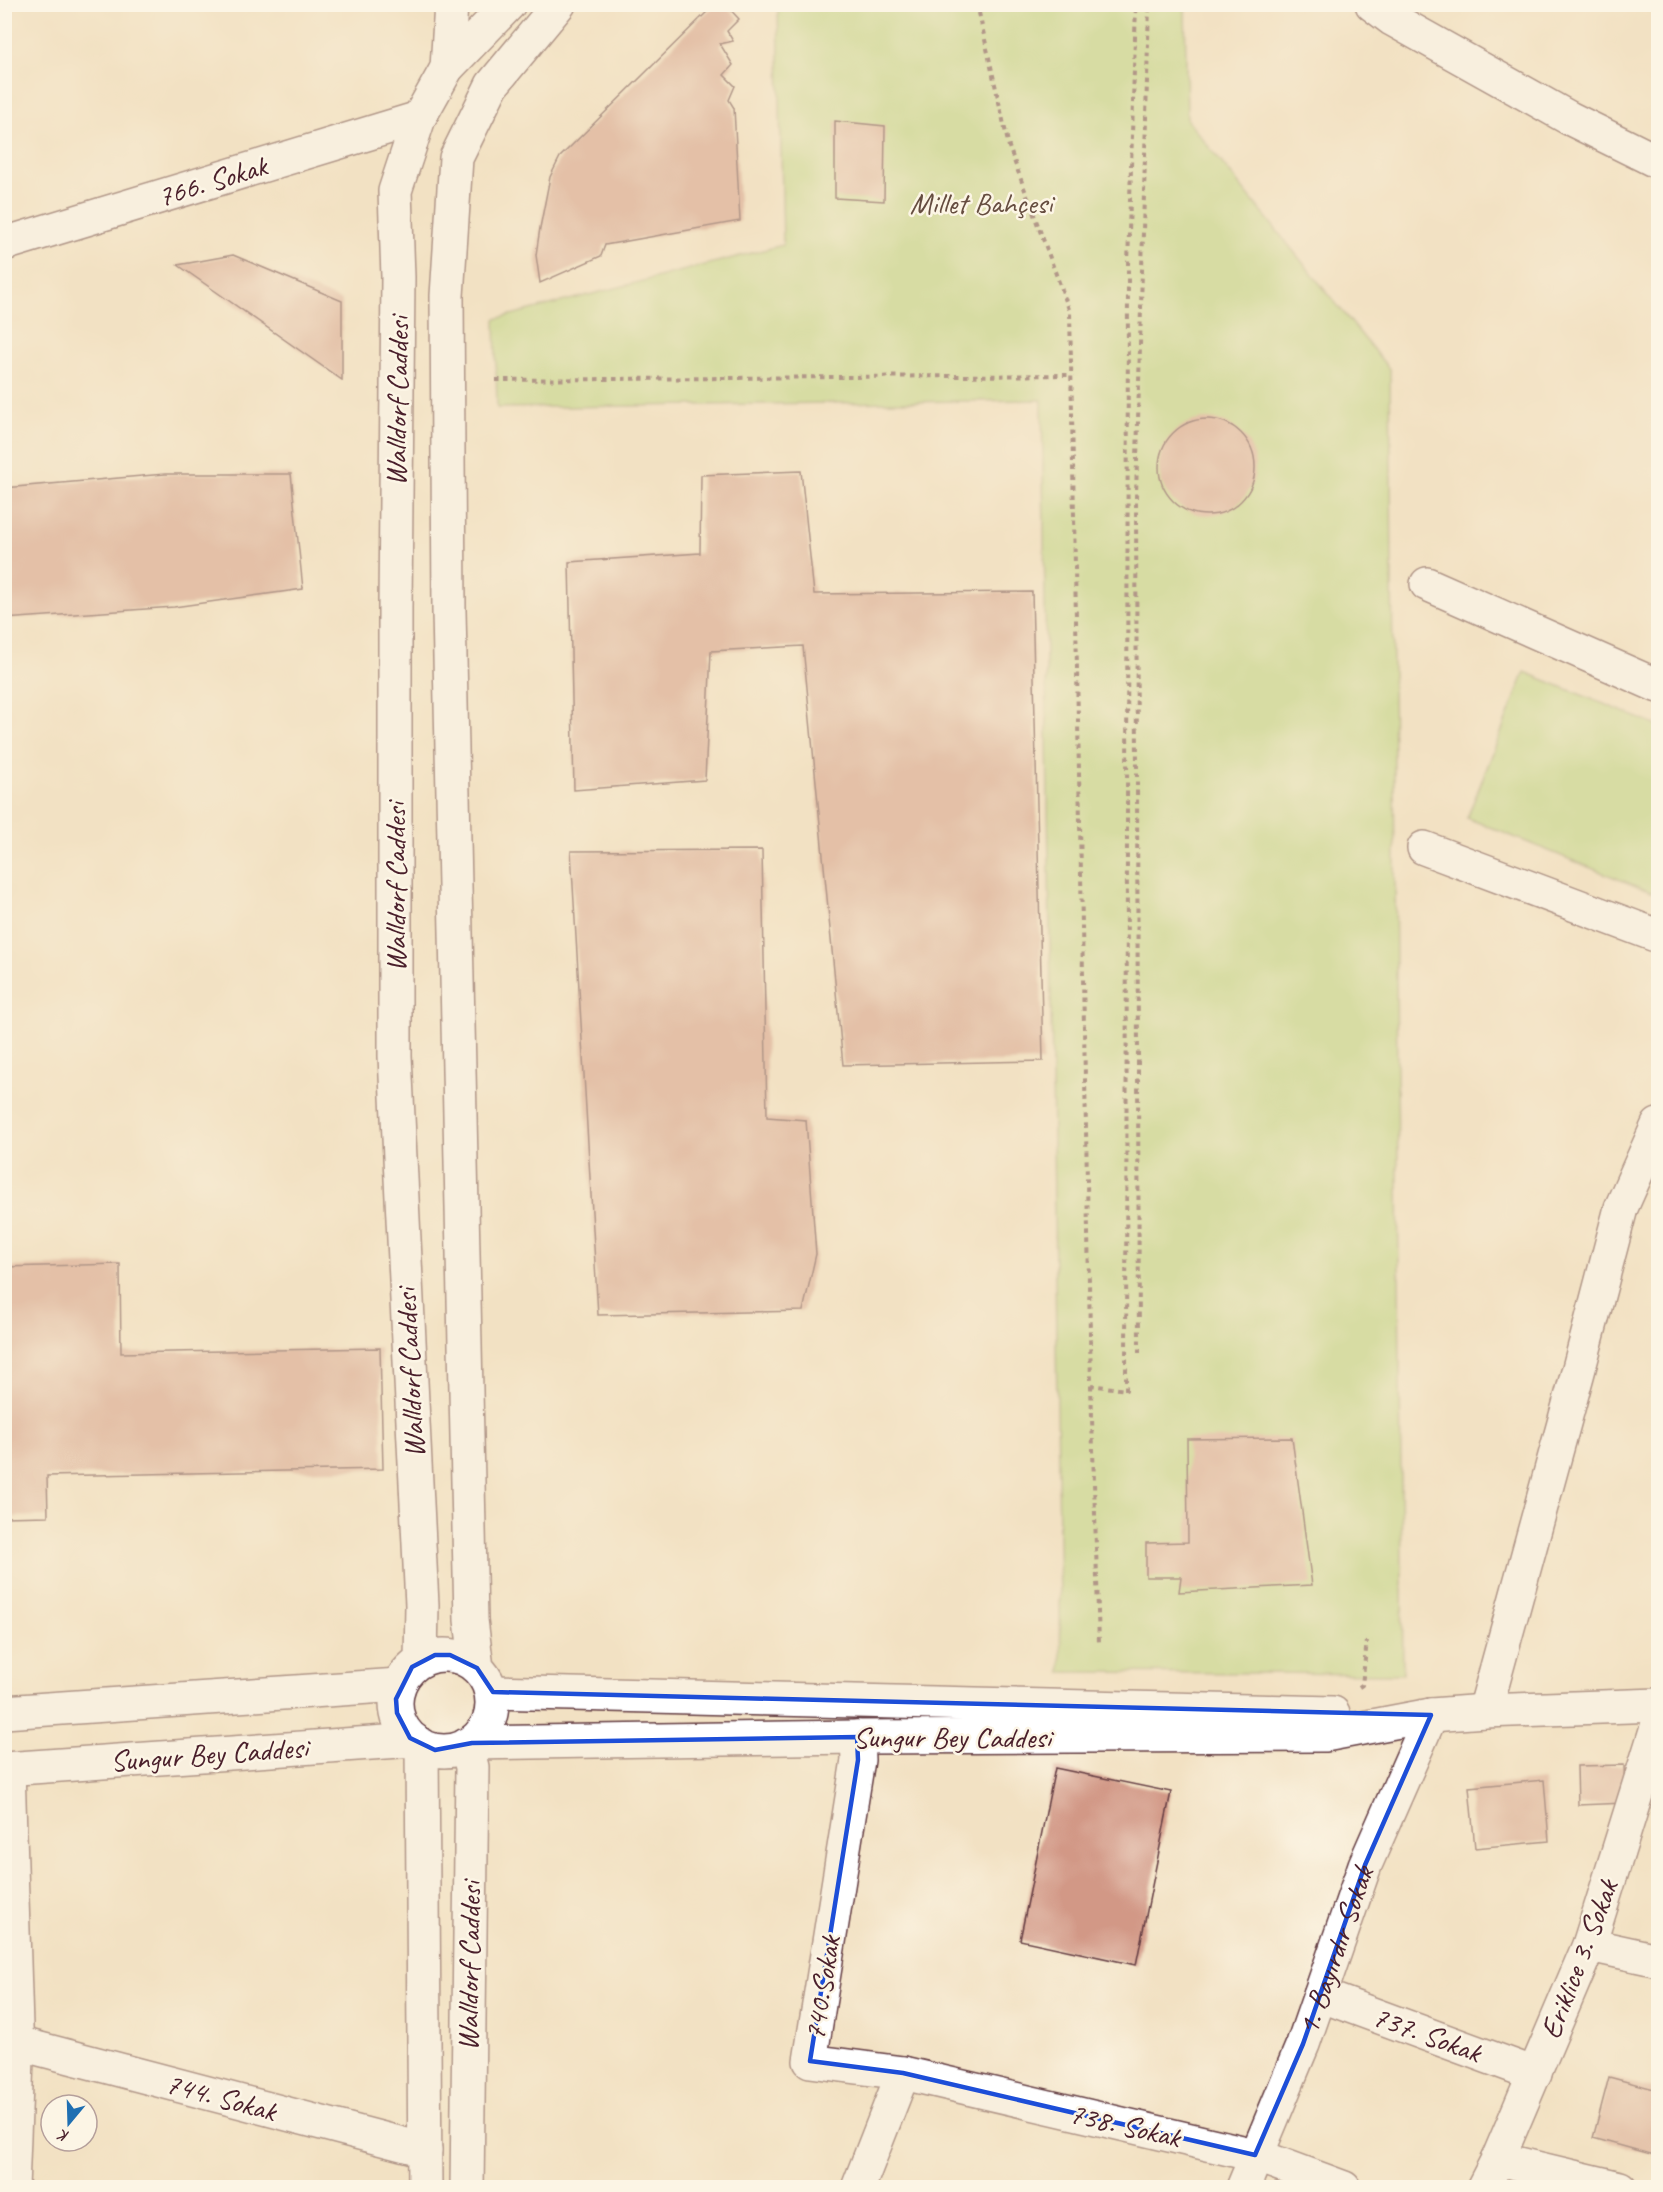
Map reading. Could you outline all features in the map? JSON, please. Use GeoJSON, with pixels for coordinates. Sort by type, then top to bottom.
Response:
{"type":"FeatureCollection","features":[{"type":"Feature","properties":{"kind":"street"},"geometry":{"type":"LineString","coordinates":[[447,68],[451,4]]}},
{"type":"Feature","properties":{"kind":"street"},"geometry":{"type":"LineString","coordinates":[[447,68],[509,4]]}},
{"type":"Feature","properties":{"kind":"street","name":"Walldorf Caddesi"},"geometry":{"type":"LineString","coordinates":[[485,1680],[471,1620],[450,635],[447,296],[456,158],[492,85],[558,4]]}},
{"type":"Feature","properties":{"kind":"street"},"geometry":{"type":"LineString","coordinates":[[1389,9],[1569,118],[1659,162]]}},
{"type":"Feature","properties":{"kind":"street","name":"Walldorf Caddesi"},"geometry":{"type":"LineString","coordinates":[[421,1660],[422,1605],[395,1056],[398,277],[395,191],[419,118],[447,68]]}},
{"type":"Feature","properties":{"kind":"street","name":"766. Sokak"},"geometry":{"type":"LineString","coordinates":[[4,244],[419,118]]}},
{"type":"Feature","properties":{"kind":"street"},"geometry":{"type":"LineString","coordinates":[[1427,584],[1659,686]]}},
{"type":"Feature","properties":{"kind":"street"},"geometry":{"type":"LineString","coordinates":[[1424,848],[1659,936]]}},
{"type":"Feature","properties":{"kind":"street"},"geometry":{"type":"LineString","coordinates":[[1485,1711],[1621,1208],[1659,1125]]}},
{"type":"Feature","properties":{"kind":"street"},"geometry":{"type":"LineString","coordinates":[[435,1655],[450,1655],[465,1659],[485,1680],[489,1720],[482,1732],[469,1744],[448,1751],[435,1750],[418,1743],[402,1726],[397,1713],[396,1699],[399,1685],[404,1675],[421,1660],[435,1655]]}},
{"type":"Feature","properties":{"kind":"street","name":"Sungur Bey Caddesi"},"geometry":{"type":"LineString","coordinates":[[485,1680],[1431,1715]]}},
{"type":"Feature","properties":{"kind":"street","name":"Sungur Bey Caddesi"},"geometry":{"type":"LineString","coordinates":[[4,1712],[399,1685]]}},
{"type":"Feature","properties":{"kind":"street","name":"Sungur Bey Caddesi"},"geometry":{"type":"LineString","coordinates":[[469,1744],[857,1737],[1325,1734],[1431,1715],[1659,1705]]}},
{"type":"Feature","properties":{"kind":"street","name":"1. Bayırdır Sokak"},"geometry":{"type":"LineString","coordinates":[[1243,2187],[1303,2044],[1365,1865],[1431,1715]]}},
{"type":"Feature","properties":{"kind":"street","name":"Eriklice 3. Sokak"},"geometry":{"type":"LineString","coordinates":[[1483,2187],[1498,2159],[1589,1945],[1659,1724]]}},
{"type":"Feature","properties":{"kind":"street","name":"740.Sokak"},"geometry":{"type":"LineString","coordinates":[[857,1737],[858,1760],[810,2061],[903,2073]]}},
{"type":"Feature","properties":{"kind":"street","name":"Walldorf Caddesi"},"geometry":{"type":"LineString","coordinates":[[418,1743],[425,2187]]}},
{"type":"Feature","properties":{"kind":"street","name":"Sungur Bey Caddesi"},"geometry":{"type":"LineString","coordinates":[[6,1769],[418,1743]]}},
{"type":"Feature","properties":{"kind":"street","name":"Walldorf Caddesi"},"geometry":{"type":"LineString","coordinates":[[467,2187],[472,1767],[469,1744]]}},
{"type":"Feature","properties":{"kind":"street"},"geometry":{"type":"LineString","coordinates":[[6,1769],[17,2043],[12,2187]]}},
{"type":"Feature","properties":{"kind":"street"},"geometry":{"type":"LineString","coordinates":[[1589,1945],[1659,1960]]}},
{"type":"Feature","properties":{"kind":"street","name":"737. Sokak"},"geometry":{"type":"LineString","coordinates":[[1320,1995],[1535,2074]]}},
{"type":"Feature","properties":{"kind":"street","name":"744. Sokak"},"geometry":{"type":"LineString","coordinates":[[17,2043],[425,2150]]}},
{"type":"Feature","properties":{"kind":"street"},"geometry":{"type":"LineString","coordinates":[[858,2187],[903,2073]]}},
{"type":"Feature","properties":{"kind":"street","name":"738. Sokak"},"geometry":{"type":"LineString","coordinates":[[903,2073],[1255,2155],[1344,2187]]}},
{"type":"Feature","properties":{"kind":"street"},"geometry":{"type":"LineString","coordinates":[[1498,2159],[1620,2187]]}},
{"type":"Feature","properties":{"kind":"path"},"geometry":{"type":"LineString","coordinates":[[977,4],[1009,147],[1071,312],[1091,1385],[1099,1644]]}},
{"type":"Feature","properties":{"kind":"path"},"geometry":{"type":"LineString","coordinates":[[1091,1385],[1126,1390],[1128,265],[1136,4]]}},
{"type":"Feature","properties":{"kind":"path"},"geometry":{"type":"LineString","coordinates":[[1139,1353],[1136,497],[1149,4]]}},
{"type":"Feature","properties":{"kind":"path"},"geometry":{"type":"LineString","coordinates":[[496,380],[1072,375]]}},
{"type":"Feature","properties":{"kind":"highlighted area"},"geometry":{"type":"Polygon","coordinates":[[[435,1655],[450,1655],[477,1668],[493,1692],[1431,1715],[1365,1865],[1303,2044],[1255,2155],[903,2073],[810,2061],[858,1760],[857,1737],[472,1743],[435,1750],[410,1738],[397,1713],[396,1699],[412,1667],[435,1655]]]}},
{"type":"Feature","properties":{"kind":"green space","name":"Millet Bahçesi"},"geometry":{"type":"Polygon","coordinates":[[[778,5],[1185,5],[1187,120],[1390,370],[1403,1674],[1061,1672],[1042,400],[497,408],[495,319],[783,245],[778,5]]]}},
{"type":"Feature","properties":{"kind":"green space"},"geometry":{"type":"Polygon","coordinates":[[[1525,672],[1658,726],[1658,895],[1467,818],[1525,672]]]}},
{"type":"Feature","properties":{"kind":"building"},"geometry":{"type":"Polygon","coordinates":[[[715,4],[725,4],[739,19],[727,31],[733,41],[720,44],[733,65],[724,75],[735,86],[729,100],[734,108],[740,221],[605,245],[601,256],[540,283],[536,255],[540,228],[550,177],[560,157],[715,4]]]}},
{"type":"Feature","properties":{"kind":"building"},"geometry":{"type":"Polygon","coordinates":[[[835,121],[885,126],[884,201],[835,198],[835,121]]]}},
{"type":"Feature","properties":{"kind":"building"},"geometry":{"type":"Polygon","coordinates":[[[233,255],[342,301],[342,380],[178,265],[233,255]]]}},
{"type":"Feature","properties":{"kind":"building"},"geometry":{"type":"Polygon","coordinates":[[[1207,419],[1225,422],[1241,433],[1252,449],[1255,467],[1252,485],[1241,501],[1225,512],[1207,515],[1189,512],[1173,501],[1162,485],[1159,467],[1162,449],[1173,433],[1189,422],[1207,419]]]}},
{"type":"Feature","properties":{"kind":"building"},"geometry":{"type":"Polygon","coordinates":[[[801,471],[814,594],[1032,592],[1043,1061],[843,1065],[803,646],[711,651],[705,780],[574,790],[569,562],[700,553],[701,475],[801,471]]]}},
{"type":"Feature","properties":{"kind":"building"},"geometry":{"type":"Polygon","coordinates":[[[165,474],[291,474],[303,589],[174,607],[4,619],[4,488],[165,474]]]}},
{"type":"Feature","properties":{"kind":"building"},"geometry":{"type":"Polygon","coordinates":[[[762,850],[767,1117],[806,1120],[816,1254],[803,1311],[598,1315],[571,851],[762,850]]]}},
{"type":"Feature","properties":{"kind":"building"},"geometry":{"type":"Polygon","coordinates":[[[120,1264],[121,1353],[380,1348],[383,1469],[47,1476],[48,1516],[4,1517],[4,1267],[120,1264]]]}},
{"type":"Feature","properties":{"kind":"building"},"geometry":{"type":"Polygon","coordinates":[[[1292,1438],[1312,1585],[1179,1592],[1181,1577],[1146,1577],[1146,1543],[1188,1542],[1187,1439],[1292,1438]]]}},
{"type":"Feature","properties":{"kind":"building"},"geometry":{"type":"Polygon","coordinates":[[[1624,1765],[1625,1803],[1578,1805],[1577,1766],[1624,1765]]]}},
{"type":"Feature","properties":{"kind":"building"},"geometry":{"type":"Polygon","coordinates":[[[1055,1768],[1171,1792],[1136,1965],[1020,1940],[1055,1768]]]}},
{"type":"Feature","properties":{"kind":"building"},"geometry":{"type":"Polygon","coordinates":[[[1544,1780],[1549,1841],[1475,1848],[1469,1787],[1544,1780]]]}},
{"type":"Feature","properties":{"kind":"building"},"geometry":{"type":"Polygon","coordinates":[[[1609,2077],[1658,2090],[1658,2156],[1593,2138],[1609,2077]]]}}]}
